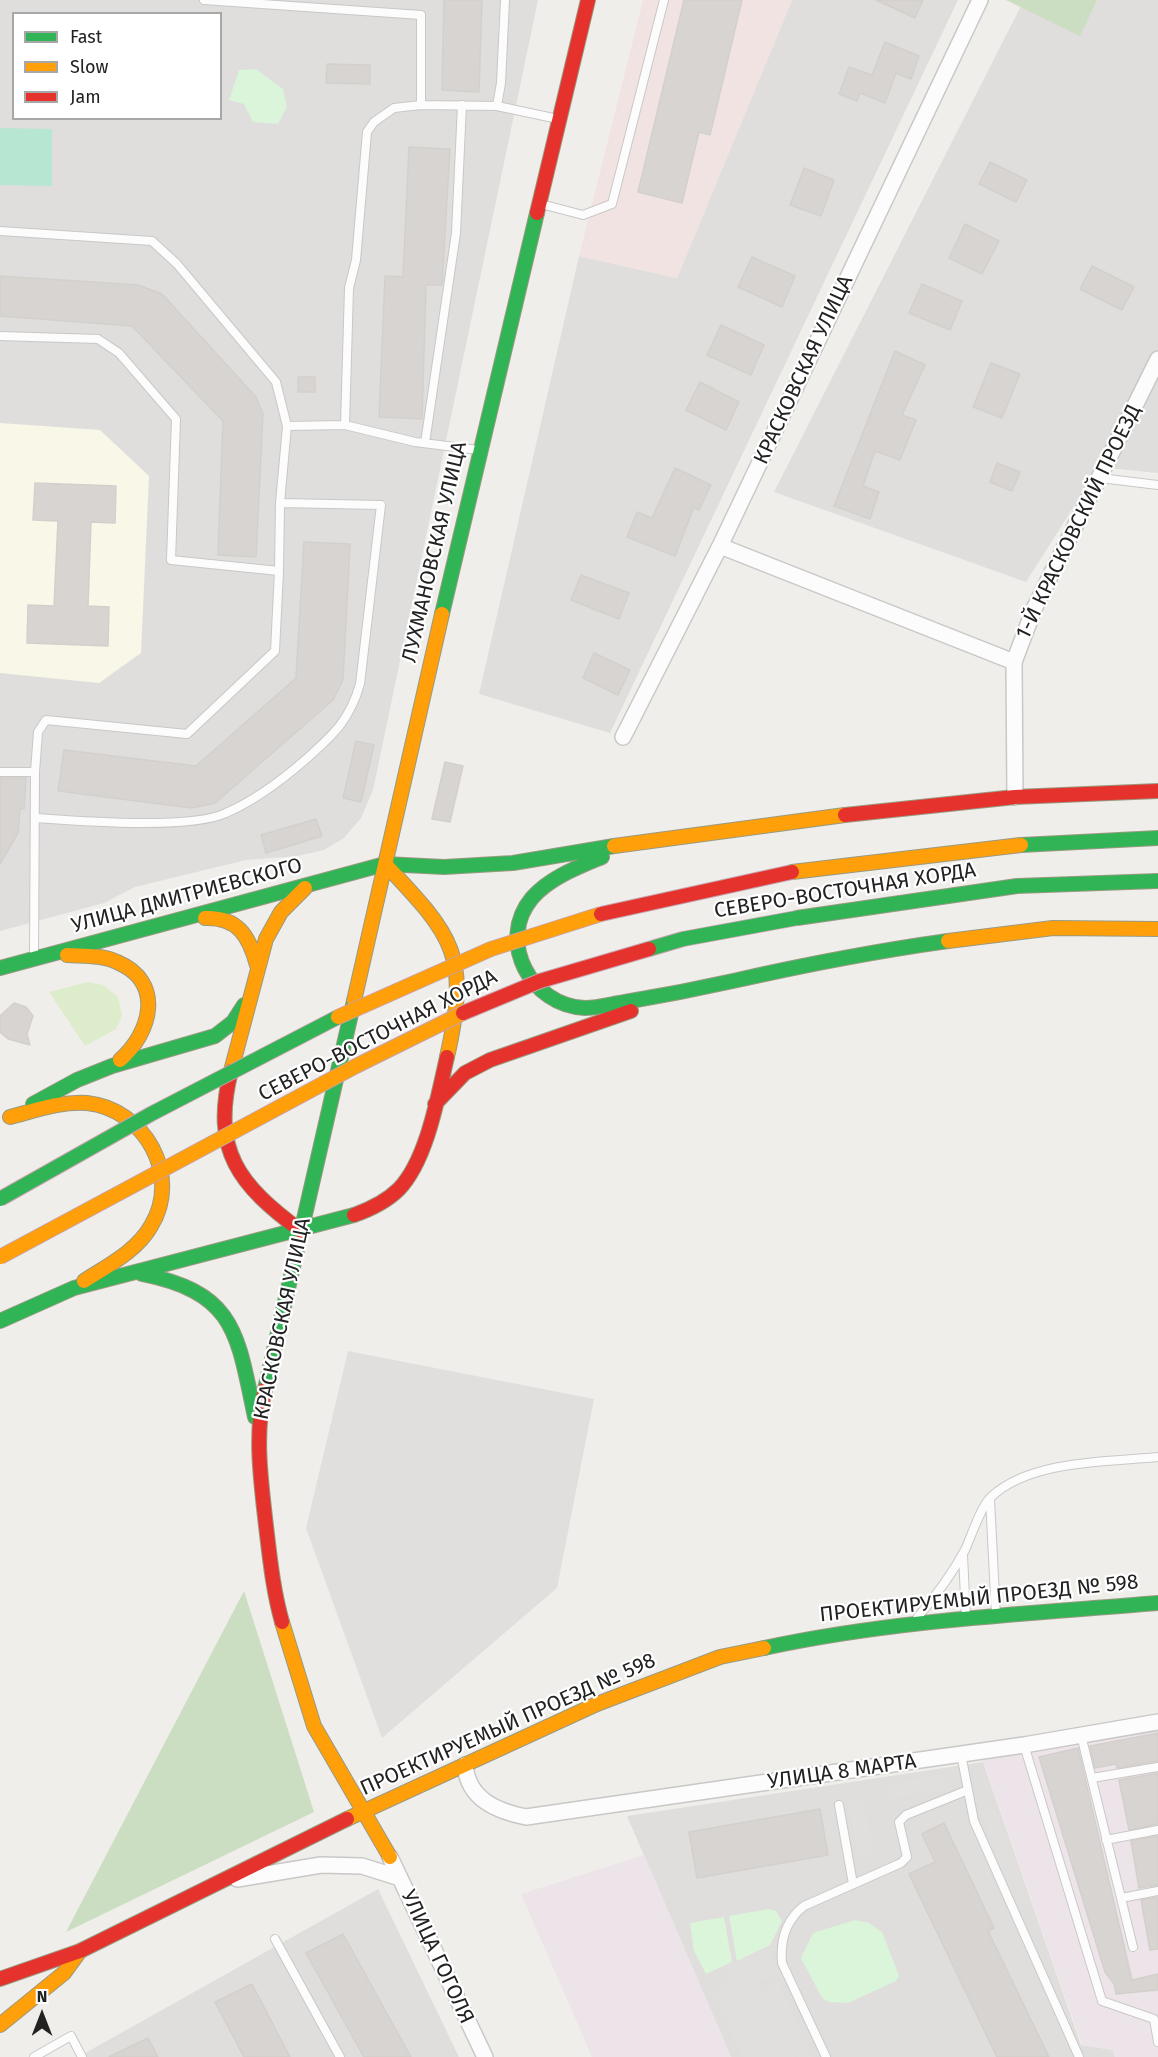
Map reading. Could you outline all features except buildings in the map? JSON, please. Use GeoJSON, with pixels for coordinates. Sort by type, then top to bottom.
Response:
{"type":"FeatureCollection","features":[{"type":"Feature","properties":{"kind":"main road","name":"ЛУХМАНОВСКАЯ УЛИЦА"},"geometry":{"type":"LineString","coordinates":[[327,1115],[480,450],[588,0]]}},
{"type":"Feature","properties":{"kind":"main road"},"geometry":{"type":"LineString","coordinates":[[1158,791],[1015,797],[929,805],[633,843],[585,864],[536,894],[526,906],[518,934],[522,965],[539,990],[553,1001],[569,1007],[585,1008],[686,992],[824,961],[936,943],[1053,928],[1158,929]]}},
{"type":"Feature","properties":{"kind":"main road","name":"СЕВЕРО-ВОСТОЧНАЯ ХОРДА"},"geometry":{"type":"LineString","coordinates":[[0,1199],[207,1084],[319,1025],[425,975],[529,935],[669,897],[792,872],[1013,845],[1158,838]]}},
{"type":"Feature","properties":{"kind":"main road","name":"УЛИЦА ДМИТРИЕВСКОГО"},"geometry":{"type":"LineString","coordinates":[[0,968],[385,864],[491,865],[544,860],[633,843]]}},
{"type":"Feature","properties":{"kind":"main road"},"geometry":{"type":"LineString","coordinates":[[0,1321],[74,1288],[301,1231],[370,1210],[399,1189],[414,1167],[424,1144],[457,1007],[458,975],[452,950],[441,929],[385,864]]}},
{"type":"Feature","properties":{"kind":"main road","name":"СЕВЕРО-ВОСТОЧНАЯ ХОРДА"},"geometry":{"type":"LineString","coordinates":[[0,1257],[356,1066],[486,1001],[540,981],[683,939],[797,918],[1017,886],[1158,881]]}},
{"type":"Feature","properties":{"kind":"main road"},"geometry":{"type":"LineString","coordinates":[[301,1231],[245,1183],[227,1147],[225,1109],[257,965],[271,926],[293,897],[306,886]]}},
{"type":"Feature","properties":{"kind":"main road"},"geometry":{"type":"LineString","coordinates":[[178,921],[212,917],[238,926],[252,942],[257,965]]}},
{"type":"Feature","properties":{"kind":"main road"},"geometry":{"type":"LineString","coordinates":[[49,954],[110,959],[122,963],[142,984],[148,1001],[148,1026],[144,1036],[127,1056],[112,1066]]}},
{"type":"Feature","properties":{"kind":"main road"},"geometry":{"type":"LineString","coordinates":[[434,1105],[465,1073],[490,1060],[686,992]]}},
{"type":"Feature","properties":{"kind":"main road"},"geometry":{"type":"LineString","coordinates":[[5,1120],[77,1080],[112,1066],[215,1036],[233,1022],[251,994]]}},
{"type":"Feature","properties":{"kind":"main road"},"geometry":{"type":"LineString","coordinates":[[5,1120],[72,1103],[101,1106],[127,1117],[139,1127],[155,1151],[162,1187],[153,1224],[133,1247],[74,1288]]}},
{"type":"Feature","properties":{"kind":"main road","name":"КРАСКОВСКАЯ УЛИЦА"},"geometry":{"type":"LineString","coordinates":[[327,1115],[267,1373],[259,1434],[262,1514],[274,1594],[314,1726],[390,1857]]}},
{"type":"Feature","properties":{"kind":"main road"},"geometry":{"type":"LineString","coordinates":[[132,1273],[183,1282],[207,1295],[224,1313],[240,1352],[259,1434]]}},
{"type":"Feature","properties":{"kind":"main road","name":"ПРОЕКТИРУЕМЫЙ ПРОЕЗД № 598"},"geometry":{"type":"LineString","coordinates":[[0,1978],[80,1951],[365,1811],[597,1704],[720,1657],[822,1635],[912,1623],[1158,1603]]}},
{"type":"Feature","properties":{"kind":"main road"},"geometry":{"type":"LineString","coordinates":[[0,2025],[64,1973],[80,1951]]}},
{"type":"Feature","properties":{"kind":"street","name":"КРАСКОВСКАЯ УЛИЦА"},"geometry":{"type":"LineString","coordinates":[[623,736],[720,546],[980,0]]}},
{"type":"Feature","properties":{"kind":"street","name":"1-Й КРАСКОВСКИЙ ПРОЕЗД"},"geometry":{"type":"LineString","coordinates":[[1015,797],[1014,662],[1034,609],[1158,358]]}},
{"type":"Feature","properties":{"kind":"street"},"geometry":{"type":"LineString","coordinates":[[720,546],[1014,662]]}},
{"type":"Feature","properties":{"kind":"street","name":"УЛИЦА 8 МАРТА"},"geometry":{"type":"LineString","coordinates":[[465,1765],[466,1781],[489,1805],[505,1813],[526,1817],[1024,1745],[1158,1722]]}},
{"type":"Feature","properties":{"kind":"street","name":"УЛИЦА ГОГОЛЯ"},"geometry":{"type":"LineString","coordinates":[[390,1857],[485,2057]]}},
{"type":"Feature","properties":{"kind":"street"},"geometry":{"type":"LineString","coordinates":[[219,1882],[321,1865],[362,1866],[400,1878]]}},
{"type":"Feature","properties":{"kind":"lane"},"geometry":{"type":"LineString","coordinates":[[204,0],[421,15],[421,105]]}},
{"type":"Feature","properties":{"kind":"lane"},"geometry":{"type":"LineString","coordinates":[[497,106],[501,83],[505,0]]}},
{"type":"Feature","properties":{"kind":"lane"},"geometry":{"type":"LineString","coordinates":[[540,203],[583,215],[612,204],[664,0]]}},
{"type":"Feature","properties":{"kind":"lane"},"geometry":{"type":"LineString","coordinates":[[345,425],[349,288],[356,260],[367,132],[374,122],[394,108],[421,105],[497,106],[560,119]]}},
{"type":"Feature","properties":{"kind":"lane"},"geometry":{"type":"LineString","coordinates":[[425,443],[456,233],[462,105]]}},
{"type":"Feature","properties":{"kind":"lane"},"geometry":{"type":"LineString","coordinates":[[0,231],[152,241],[177,264],[276,382],[287,426],[280,502],[275,651],[187,734],[46,720],[38,732],[35,772],[34,958]]}},
{"type":"Feature","properties":{"kind":"lane"},"geometry":{"type":"LineString","coordinates":[[0,336],[98,339],[119,353],[176,419],[171,560],[279,571]]}},
{"type":"Feature","properties":{"kind":"lane"},"geometry":{"type":"LineString","coordinates":[[287,426],[345,425],[425,443],[480,450]]}},
{"type":"Feature","properties":{"kind":"lane"},"geometry":{"type":"LineString","coordinates":[[1100,478],[1158,485]]}},
{"type":"Feature","properties":{"kind":"lane"},"geometry":{"type":"LineString","coordinates":[[36,818],[183,822],[225,814],[278,783],[335,733],[354,708],[360,684],[381,505],[280,502]]}},
{"type":"Feature","properties":{"kind":"lane"},"geometry":{"type":"LineString","coordinates":[[0,772],[35,772]]}},
{"type":"Feature","properties":{"kind":"lane"},"geometry":{"type":"LineString","coordinates":[[912,1623],[933,1600],[963,1553],[990,1497],[1033,1472],[1080,1464],[1158,1457]]}},
{"type":"Feature","properties":{"kind":"lane"},"geometry":{"type":"LineString","coordinates":[[990,1497],[996,1616]]}},
{"type":"Feature","properties":{"kind":"lane"},"geometry":{"type":"LineString","coordinates":[[963,1553],[966,1618]]}},
{"type":"Feature","properties":{"kind":"lane"},"geometry":{"type":"LineString","coordinates":[[1081,1735],[1133,1947]]}},
{"type":"Feature","properties":{"kind":"lane"},"geometry":{"type":"LineString","coordinates":[[1024,1745],[1102,2001],[1154,2019],[1158,2042]]}},
{"type":"Feature","properties":{"kind":"lane"},"geometry":{"type":"LineString","coordinates":[[961,1754],[974,1821],[1079,2057]]}},
{"type":"Feature","properties":{"kind":"lane"},"geometry":{"type":"LineString","coordinates":[[1092,1778],[1158,1767]]}},
{"type":"Feature","properties":{"kind":"lane"},"geometry":{"type":"LineString","coordinates":[[826,2057],[782,1963],[783,1941],[794,1914],[804,1905],[901,1863],[907,1857],[899,1822],[906,1815],[968,1790]]}},
{"type":"Feature","properties":{"kind":"lane"},"geometry":{"type":"LineString","coordinates":[[839,1805],[853,1884]]}},
{"type":"Feature","properties":{"kind":"lane"},"geometry":{"type":"LineString","coordinates":[[1106,1840],[1158,1830]]}},
{"type":"Feature","properties":{"kind":"lane"},"geometry":{"type":"LineString","coordinates":[[1121,1898],[1158,1891]]}},
{"type":"Feature","properties":{"kind":"lane"},"geometry":{"type":"LineString","coordinates":[[275,1939],[340,2057]]}},
{"type":"Feature","properties":{"kind":"lane"},"geometry":{"type":"LineString","coordinates":[[34,2057],[71,2036],[82,2057]]}},
{"type":"Feature","properties":{"kind":"shaded area"},"geometry":{"type":"Polygon","coordinates":[[[0,0],[538,0],[373,790],[361,818],[344,838],[324,850],[297,856],[246,860],[135,887],[104,903],[0,931],[0,0]]]}},
{"type":"Feature","properties":{"kind":"shaded area"},"geometry":{"type":"Polygon","coordinates":[[[643,0],[792,0],[677,278],[579,256],[643,0]]]}},
{"type":"Feature","properties":{"kind":"shaded area"},"geometry":{"type":"Polygon","coordinates":[[[792,0],[958,0],[610,733],[479,694],[579,256],[677,278],[792,0]]]}},
{"type":"Feature","properties":{"kind":"shaded area"},"geometry":{"type":"Polygon","coordinates":[[[1024,0],[1158,0],[1158,473],[1099,467],[1026,582],[774,492],[1024,0]]]}},
{"type":"Feature","properties":{"kind":"shaded area"},"geometry":{"type":"Polygon","coordinates":[[[0,423],[100,430],[149,476],[141,653],[99,683],[0,673],[0,423]]]}},
{"type":"Feature","properties":{"kind":"shaded area"},"geometry":{"type":"Polygon","coordinates":[[[348,1351],[594,1399],[557,1588],[382,1738],[306,1528],[348,1351]]]}},
{"type":"Feature","properties":{"kind":"shaded area"},"geometry":{"type":"Polygon","coordinates":[[[1158,1729],[1158,2057],[1115,2057],[1113,2050],[1082,2045],[982,1758],[1158,1729]]]}},
{"type":"Feature","properties":{"kind":"shaded area"},"geometry":{"type":"Polygon","coordinates":[[[983,1762],[1081,2045],[1113,2050],[1115,2057],[731,2057],[627,1816],[983,1762]]]}},
{"type":"Feature","properties":{"kind":"shaded area"},"geometry":{"type":"Polygon","coordinates":[[[942,1774],[945,1789],[889,1799],[887,1784],[942,1774]]]}},
{"type":"Feature","properties":{"kind":"shaded area"},"geometry":{"type":"Polygon","coordinates":[[[864,1799],[874,1854],[858,1857],[848,1802],[864,1799]]]}},
{"type":"Feature","properties":{"kind":"shaded area"},"geometry":{"type":"Polygon","coordinates":[[[994,1806],[1032,1905],[1017,1911],[980,1812],[994,1806]]]}},
{"type":"Feature","properties":{"kind":"shaded area"},"geometry":{"type":"Polygon","coordinates":[[[644,1855],[731,2057],[592,2057],[521,1894],[644,1855]]]}},
{"type":"Feature","properties":{"kind":"shaded area"},"geometry":{"type":"Polygon","coordinates":[[[378,1889],[459,2057],[78,2057],[378,1889]]]}},
{"type":"Feature","properties":{"kind":"shaded area"},"geometry":{"type":"Polygon","coordinates":[[[768,1947],[779,1972],[760,1981],[795,2057],[742,2057],[712,1992],[732,1983],[725,1967],[768,1947]]]}},
{"type":"Feature","properties":{"kind":"shaded area"},"geometry":{"type":"Polygon","coordinates":[[[778,1981],[813,2057],[797,2057],[765,1987],[778,1981]]]}},
{"type":"Feature","properties":{"kind":"green space"},"geometry":{"type":"Polygon","coordinates":[[[1006,0],[1097,0],[1080,36],[1006,0]]]}},
{"type":"Feature","properties":{"kind":"green space"},"geometry":{"type":"Polygon","coordinates":[[[256,69],[283,89],[287,107],[278,124],[253,122],[244,104],[229,100],[239,70],[256,69]]]}},
{"type":"Feature","properties":{"kind":"green space"},"geometry":{"type":"Polygon","coordinates":[[[0,128],[52,129],[52,186],[0,185],[0,128]]]}},
{"type":"Feature","properties":{"kind":"green space"},"geometry":{"type":"Polygon","coordinates":[[[88,982],[103,985],[118,997],[122,1016],[116,1029],[85,1046],[49,992],[88,982]]]}},
{"type":"Feature","properties":{"kind":"green space"},"geometry":{"type":"Polygon","coordinates":[[[244,1591],[314,1812],[66,1932],[244,1591]]]}},
{"type":"Feature","properties":{"kind":"green space"},"geometry":{"type":"Polygon","coordinates":[[[769,1909],[776,1911],[782,1921],[770,1945],[737,1961],[729,1916],[769,1909]]]}},
{"type":"Feature","properties":{"kind":"green space"},"geometry":{"type":"Polygon","coordinates":[[[724,1917],[732,1962],[706,1974],[694,1951],[690,1923],[724,1917]]]}},
{"type":"Feature","properties":{"kind":"green space"},"geometry":{"type":"Polygon","coordinates":[[[855,1920],[869,1923],[882,1932],[899,1976],[896,1981],[848,2003],[829,2002],[822,1998],[801,1958],[813,1933],[855,1920]]]}},
{"type":"Feature","properties":{"kind":"traffic: fast"},"geometry":{"type":"LineString","coordinates":[[442,614],[537,213]]}},
{"type":"Feature","properties":{"kind":"traffic: fast"},"geometry":{"type":"LineString","coordinates":[[1021,845],[1158,838]]}},
{"type":"Feature","properties":{"kind":"traffic: fast"},"geometry":{"type":"LineString","coordinates":[[0,968],[385,864],[444,867],[513,863],[614,846]]}},
{"type":"Feature","properties":{"kind":"traffic: fast"},"geometry":{"type":"LineString","coordinates":[[602,857],[564,874],[547,885],[532,898],[522,915],[518,933],[519,951],[525,968],[535,984],[549,996],[566,1004],[585,1008],[600,1007],[786,969],[948,941]]}},
{"type":"Feature","properties":{"kind":"traffic: fast"},"geometry":{"type":"LineString","coordinates":[[797,918],[1017,886],[1158,881]]}},
{"type":"Feature","properties":{"kind":"traffic: fast"},"geometry":{"type":"LineString","coordinates":[[649,949],[683,939],[797,918]]}},
{"type":"Feature","properties":{"kind":"traffic: fast"},"geometry":{"type":"LineString","coordinates":[[265,1389],[354,1001]]}},
{"type":"Feature","properties":{"kind":"traffic: fast"},"geometry":{"type":"LineString","coordinates":[[33,1104],[77,1080],[112,1066],[215,1036],[233,1022],[244,1005]]}},
{"type":"Feature","properties":{"kind":"traffic: fast"},"geometry":{"type":"LineString","coordinates":[[0,1199],[151,1114],[338,1017]]}},
{"type":"Feature","properties":{"kind":"traffic: fast"},"geometry":{"type":"LineString","coordinates":[[0,1321],[74,1288],[354,1215]]}},
{"type":"Feature","properties":{"kind":"traffic: fast"},"geometry":{"type":"LineString","coordinates":[[142,1274],[173,1282],[197,1293],[214,1305],[227,1321],[243,1362],[255,1417]]}},
{"type":"Feature","properties":{"kind":"traffic: fast"},"geometry":{"type":"LineString","coordinates":[[764,1648],[813,1638],[911,1624],[1158,1603]]}},
{"type":"Feature","properties":{"kind":"traffic: slow"},"geometry":{"type":"LineString","coordinates":[[354,1001],[442,614]]}},
{"type":"Feature","properties":{"kind":"traffic: slow"},"geometry":{"type":"LineString","coordinates":[[614,846],[845,815]]}},
{"type":"Feature","properties":{"kind":"traffic: slow"},"geometry":{"type":"LineString","coordinates":[[792,872],[1021,845]]}},
{"type":"Feature","properties":{"kind":"traffic: slow"},"geometry":{"type":"LineString","coordinates":[[385,864],[427,911],[441,930],[451,950],[456,970],[457,994],[447,1057]]}},
{"type":"Feature","properties":{"kind":"traffic: slow"},"geometry":{"type":"LineString","coordinates":[[231,1071],[266,939],[281,912],[305,888]]}},
{"type":"Feature","properties":{"kind":"traffic: slow"},"geometry":{"type":"LineString","coordinates":[[338,1017],[491,949],[601,914]]}},
{"type":"Feature","properties":{"kind":"traffic: slow"},"geometry":{"type":"LineString","coordinates":[[205,918],[226,921],[240,930],[250,945],[257,965]]}},
{"type":"Feature","properties":{"kind":"traffic: slow"},"geometry":{"type":"LineString","coordinates":[[948,941],[1053,928],[1158,929]]}},
{"type":"Feature","properties":{"kind":"traffic: slow"},"geometry":{"type":"LineString","coordinates":[[67,955],[93,956],[117,962],[132,971],[142,982],[147,995],[148,1008],[145,1022],[131,1049],[120,1060]]}},
{"type":"Feature","properties":{"kind":"traffic: slow"},"geometry":{"type":"LineString","coordinates":[[0,1257],[356,1066],[463,1013]]}},
{"type":"Feature","properties":{"kind":"traffic: slow"},"geometry":{"type":"LineString","coordinates":[[10,1117],[58,1105],[87,1103],[108,1108],[126,1118],[141,1131],[152,1148],[160,1167],[162,1187],[160,1207],[151,1226],[130,1250],[84,1281]]}},
{"type":"Feature","properties":{"kind":"traffic: slow"},"geometry":{"type":"LineString","coordinates":[[282,1622],[314,1726],[390,1857]]}},
{"type":"Feature","properties":{"kind":"traffic: slow"},"geometry":{"type":"LineString","coordinates":[[347,1819],[597,1704],[720,1657],[764,1648]]}},
{"type":"Feature","properties":{"kind":"traffic: slow"},"geometry":{"type":"LineString","coordinates":[[0,2025],[64,1973],[80,1951]]}},
{"type":"Feature","properties":{"kind":"traffic: jam"},"geometry":{"type":"LineString","coordinates":[[537,213],[588,0]]}},
{"type":"Feature","properties":{"kind":"traffic: jam"},"geometry":{"type":"LineString","coordinates":[[845,815],[1015,797],[1158,791]]}},
{"type":"Feature","properties":{"kind":"traffic: jam"},"geometry":{"type":"LineString","coordinates":[[601,914],[792,872]]}},
{"type":"Feature","properties":{"kind":"traffic: jam"},"geometry":{"type":"LineString","coordinates":[[463,1013],[540,981],[649,949]]}},
{"type":"Feature","properties":{"kind":"traffic: jam"},"geometry":{"type":"LineString","coordinates":[[435,1104],[465,1073],[490,1060],[631,1011]]}},
{"type":"Feature","properties":{"kind":"traffic: jam"},"geometry":{"type":"LineString","coordinates":[[354,1215],[389,1198],[409,1177],[430,1127],[447,1057]]}},
{"type":"Feature","properties":{"kind":"traffic: jam"},"geometry":{"type":"LineString","coordinates":[[231,1071],[225,1123],[228,1145],[235,1164],[261,1198],[301,1231]]}},
{"type":"Feature","properties":{"kind":"traffic: jam"},"geometry":{"type":"LineString","coordinates":[[265,1389],[259,1440],[261,1475],[272,1574],[282,1622]]}},
{"type":"Feature","properties":{"kind":"traffic: jam"},"geometry":{"type":"LineString","coordinates":[[0,1979],[80,1951],[347,1819]]}}]}
